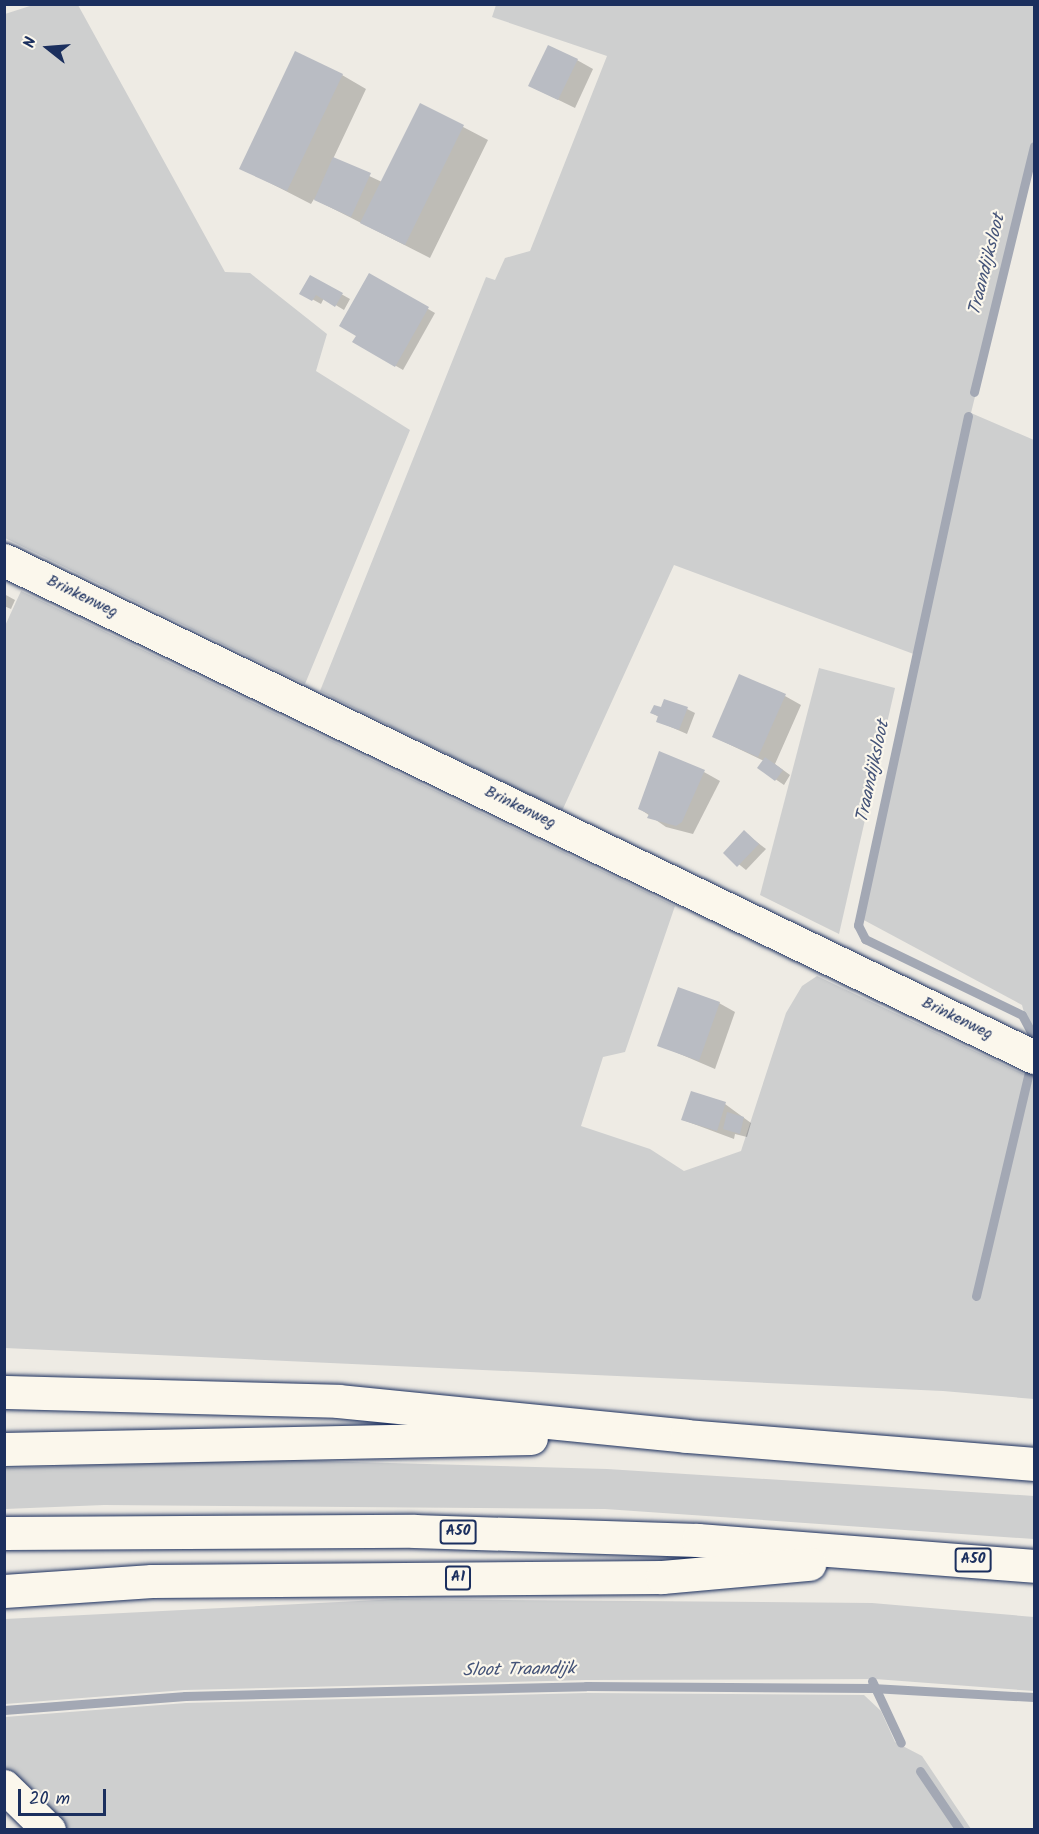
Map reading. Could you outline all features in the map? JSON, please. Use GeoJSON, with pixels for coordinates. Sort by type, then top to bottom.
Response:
{"type":"FeatureCollection","features":[{"type":"Feature","properties":{"kind":"main road","name":"Brinkenweg"},"geometry":{"type":"LineString","coordinates":[[4,560],[1035,1057]]}},
{"type":"Feature","properties":{"kind":"main road"},"geometry":{"type":"LineString","coordinates":[[4,1392],[338,1401],[686,1436],[1035,1464]]}},
{"type":"Feature","properties":{"kind":"main road"},"geometry":{"type":"LineString","coordinates":[[4,1449],[686,1436]]}},
{"type":"Feature","properties":{"kind":"main road","name":"A50"},"geometry":{"type":"LineString","coordinates":[[4,1533],[414,1531],[698,1540],[912,1554],[1035,1566]]}},
{"type":"Feature","properties":{"kind":"main road","name":"A1"},"geometry":{"type":"LineString","coordinates":[[4,1591],[152,1581],[662,1577],[912,1554]]}},
{"type":"Feature","properties":{"kind":"main road"},"geometry":{"type":"LineString","coordinates":[[4,1786],[50,1830]]}},
{"type":"Feature","properties":{"kind":"shaded area"},"geometry":{"type":"Polygon","coordinates":[[[33,5],[78,5],[225,272],[250,273],[327,334],[316,371],[410,430],[305,684],[5,538],[5,14],[33,5]]]}},
{"type":"Feature","properties":{"kind":"shaded area"},"geometry":{"type":"Polygon","coordinates":[[[496,5],[1034,5],[1034,155],[971,413],[1034,440],[1034,1037],[1030,1035],[1022,1005],[860,918],[919,656],[674,565],[562,811],[320,691],[486,277],[495,280],[505,258],[530,251],[607,56],[492,17],[496,5]]]}},
{"type":"Feature","properties":{"kind":"shaded area"},"geometry":{"type":"Polygon","coordinates":[[[21,591],[675,906],[625,1052],[603,1057],[581,1126],[650,1149],[684,1171],[741,1151],[786,1013],[802,986],[817,976],[1034,1079],[1034,1399],[943,1391],[5,1348],[4,628],[21,591]]]}},
{"type":"Feature","properties":{"kind":"shaded area"},"geometry":{"type":"Polygon","coordinates":[[[819,668],[895,688],[839,934],[760,895],[819,668]]]}},
{"type":"Feature","properties":{"kind":"shaded area"},"geometry":{"type":"Polygon","coordinates":[[[279,1460],[607,1469],[1034,1496],[1034,1539],[605,1509],[104,1505],[5,1509],[4,1468],[279,1460]]]}},
{"type":"Feature","properties":{"kind":"shaded area"},"geometry":{"type":"Polygon","coordinates":[[[398,1599],[872,1603],[1034,1617],[1034,1691],[875,1679],[586,1680],[185,1690],[5,1704],[5,1619],[398,1599]]]}},
{"type":"Feature","properties":{"kind":"shaded area"},"geometry":{"type":"Polygon","coordinates":[[[587,1693],[864,1695],[881,1711],[895,1742],[922,1756],[971,1829],[59,1829],[5,1776],[5,1717],[186,1703],[587,1693]]]}},
{"type":"Feature","properties":{"kind":"building"},"geometry":{"type":"Polygon","coordinates":[[[548,45],[578,59],[558,100],[528,86],[548,45]]]}},
{"type":"Feature","properties":{"kind":"building"},"geometry":{"type":"Polygon","coordinates":[[[295,51],[343,74],[287,191],[239,169],[295,51]]]}},
{"type":"Feature","properties":{"kind":"building"},"geometry":{"type":"Polygon","coordinates":[[[420,103],[464,125],[405,245],[360,223],[420,103]]]}},
{"type":"Feature","properties":{"kind":"building"},"geometry":{"type":"Polygon","coordinates":[[[333,157],[371,173],[351,217],[314,200],[333,157]]]}},
{"type":"Feature","properties":{"kind":"building"},"geometry":{"type":"Polygon","coordinates":[[[369,273],[429,307],[395,367],[352,342],[356,336],[339,326],[369,273]]]}},
{"type":"Feature","properties":{"kind":"building"},"geometry":{"type":"Polygon","coordinates":[[[310,275],[343,293],[335,307],[316,295],[312,301],[299,294],[310,275]]]}},
{"type":"Feature","properties":{"kind":"building"},"geometry":{"type":"Polygon","coordinates":[[[739,674],[786,694],[758,757],[712,737],[739,674]]]}},
{"type":"Feature","properties":{"kind":"building"},"geometry":{"type":"Polygon","coordinates":[[[664,699],[688,707],[679,730],[656,722],[658,716],[650,713],[654,705],[661,707],[664,699]]]}},
{"type":"Feature","properties":{"kind":"building"},"geometry":{"type":"Polygon","coordinates":[[[659,751],[705,770],[682,822],[676,826],[647,818],[649,814],[638,809],[659,751]]]}},
{"type":"Feature","properties":{"kind":"building"},"geometry":{"type":"Polygon","coordinates":[[[765,757],[783,770],[775,781],[757,768],[765,757]]]}},
{"type":"Feature","properties":{"kind":"building"},"geometry":{"type":"Polygon","coordinates":[[[744,830],[759,844],[737,867],[723,853],[744,830]]]}},
{"type":"Feature","properties":{"kind":"building"},"geometry":{"type":"Polygon","coordinates":[[[678,987],[720,1002],[699,1061],[657,1046],[678,987]]]}},
{"type":"Feature","properties":{"kind":"building"},"geometry":{"type":"Polygon","coordinates":[[[691,1091],[726,1102],[717,1131],[681,1120],[691,1091]]]}},
{"type":"Feature","properties":{"kind":"building"},"geometry":{"type":"Polygon","coordinates":[[[727,1112],[744,1117],[740,1134],[723,1129],[727,1112]]]}},
{"type":"Feature","properties":{"kind":"waterway","name":"Traandijksloot"},"geometry":{"type":"LineString","coordinates":[[974,392],[1034,146]]}},
{"type":"Feature","properties":{"kind":"waterway","name":"Traandijksloot"},"geometry":{"type":"LineString","coordinates":[[968,416],[858,925],[865,939],[1022,1015],[1033,1036]]}},
{"type":"Feature","properties":{"kind":"waterway","name":"Traandijksloot"},"geometry":{"type":"LineString","coordinates":[[976,1296],[1029,1071]]}},
{"type":"Feature","properties":{"kind":"waterway","name":"Traandijksloot"},"geometry":{"type":"LineString","coordinates":[[872,1681],[901,1743]]}},
{"type":"Feature","properties":{"kind":"waterway","name":"Sloot Traandijk"},"geometry":{"type":"LineString","coordinates":[[4,1710],[185,1696],[586,1686],[872,1688],[1034,1697]]}},
{"type":"Feature","properties":{"kind":"waterway","name":"Traandijksloot"},"geometry":{"type":"LineString","coordinates":[[920,1771],[960,1830]]}}]}
